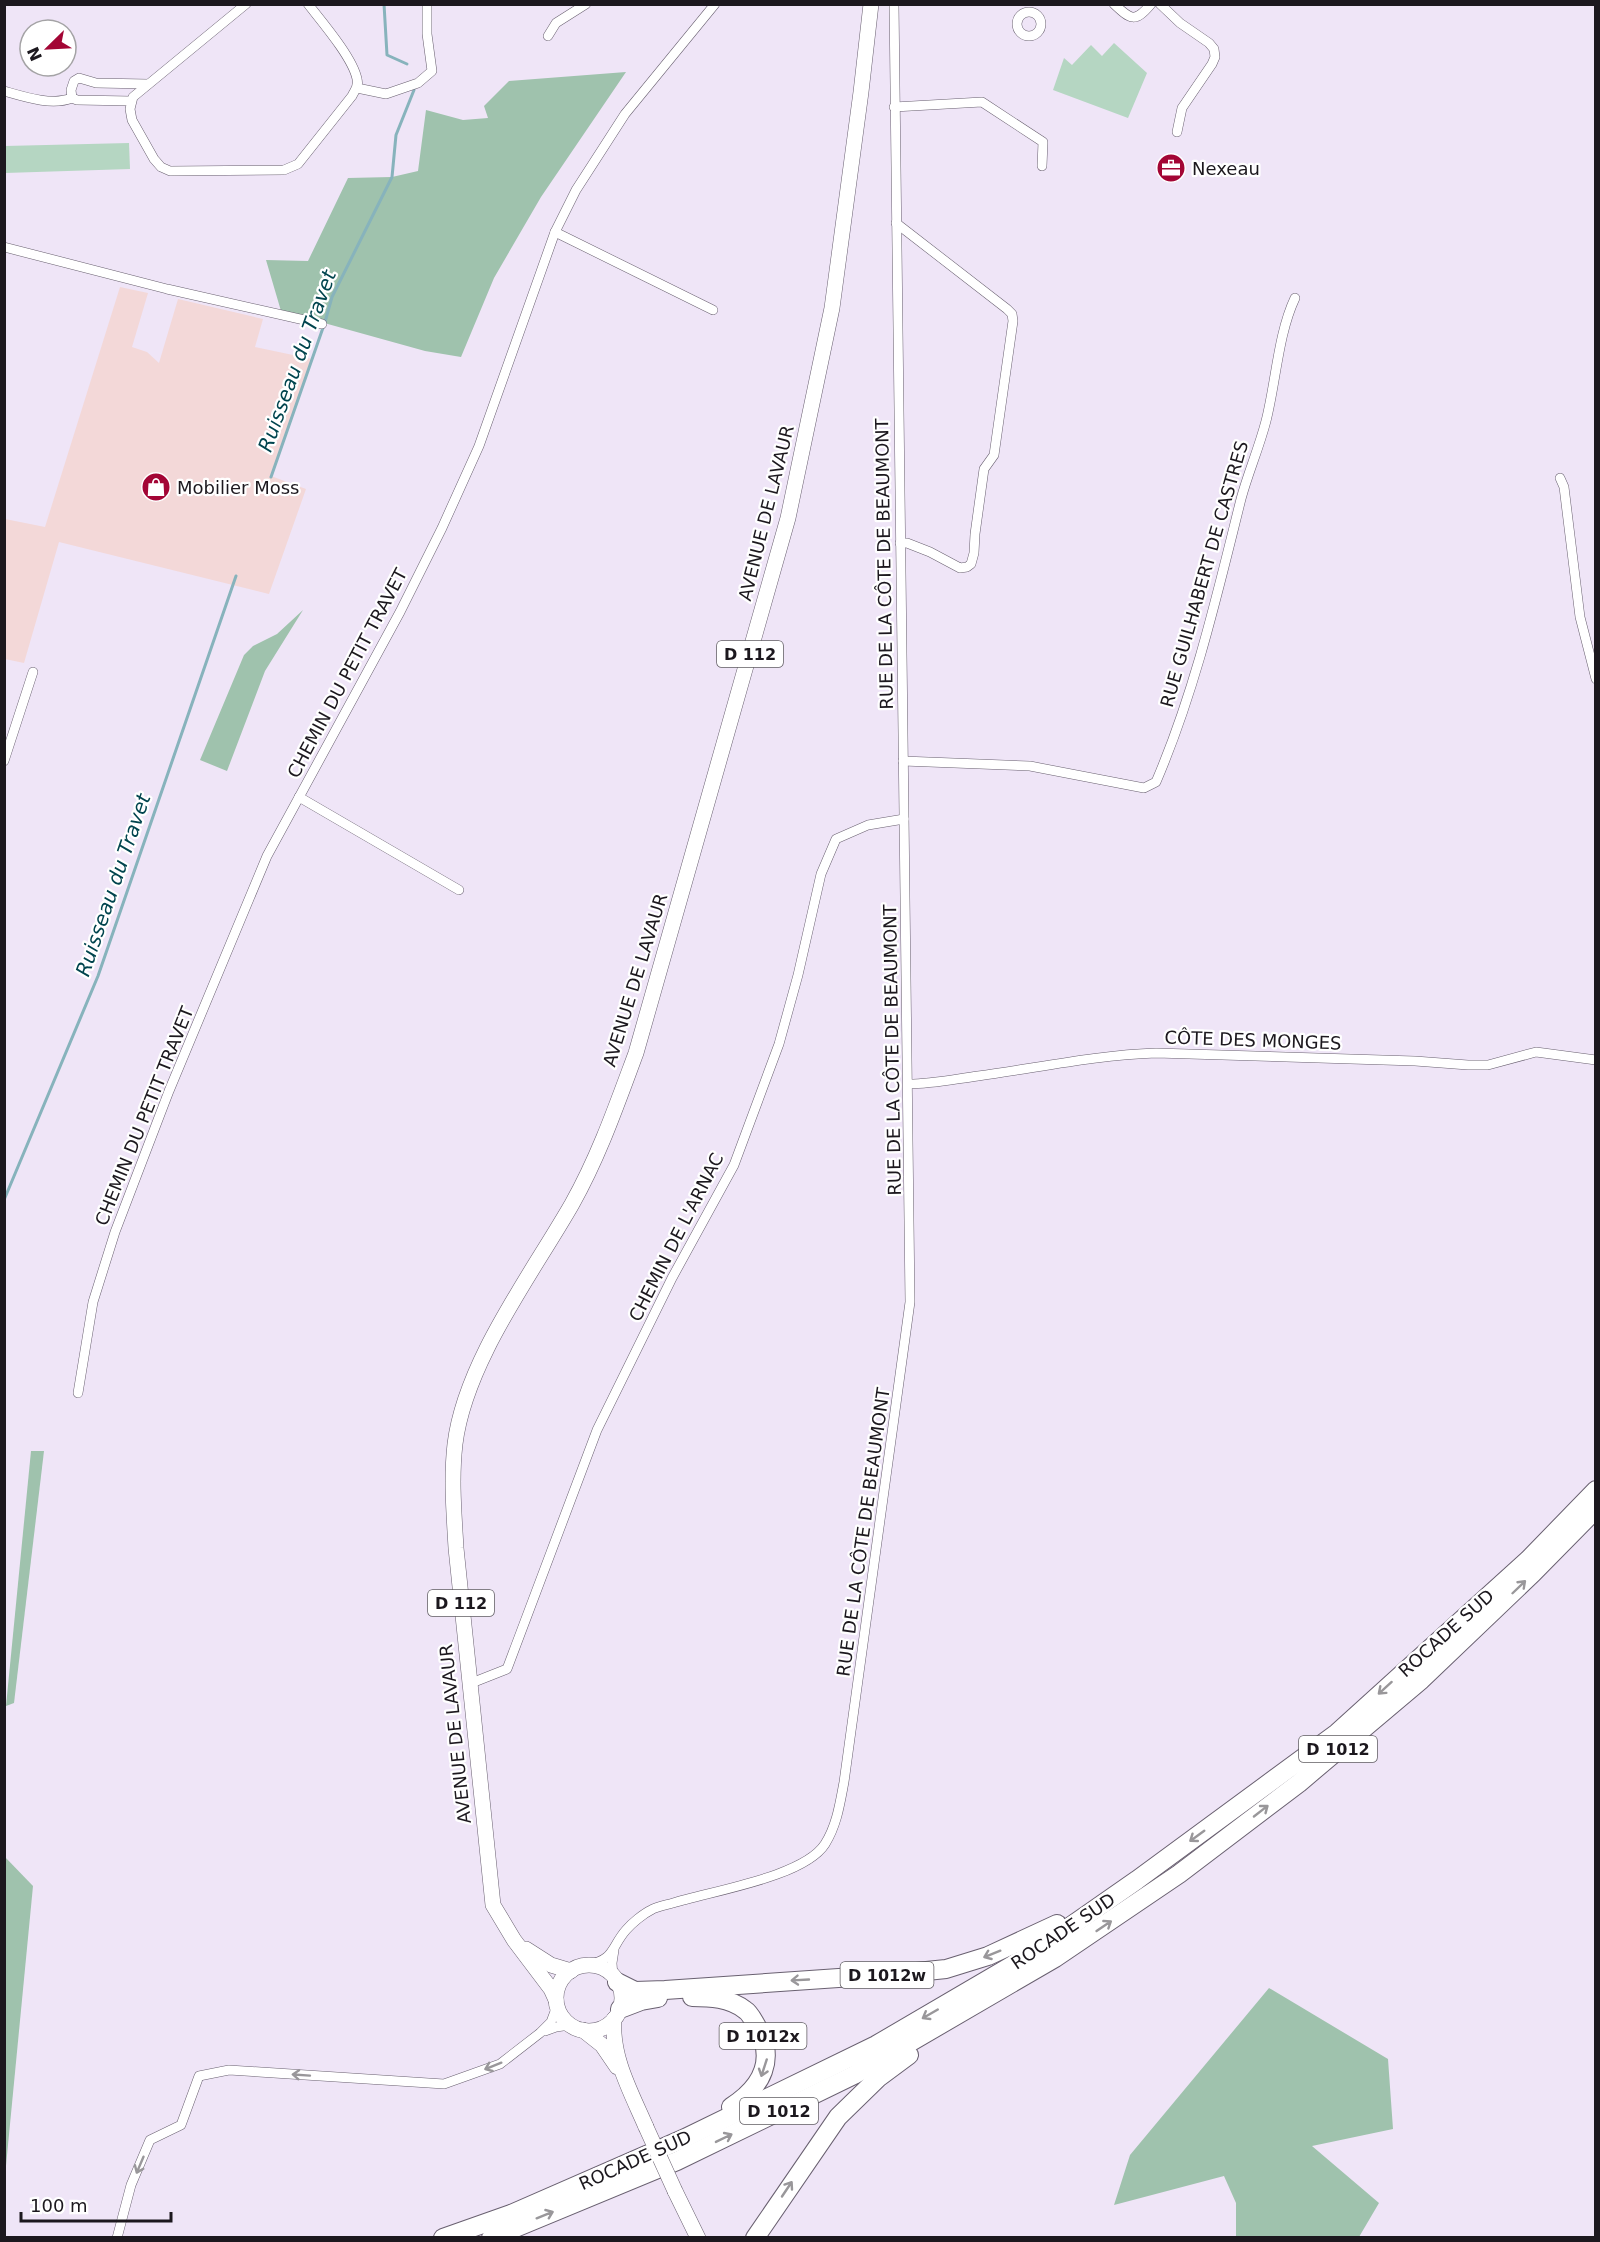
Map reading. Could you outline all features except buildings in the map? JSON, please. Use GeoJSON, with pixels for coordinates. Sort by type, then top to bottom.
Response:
{"type":"FeatureCollection","features":[{"type":"Feature","properties":{"kind":"highway","name":"ROCADE SUD"},"geometry":{"type":"LineString","coordinates":[[443,2238],[540,2202],[683,2139],[876,2045],[1028,1956],[1137,1880],[1336,1732],[1528,1560],[1596,1490]]}},
{"type":"Feature","properties":{"kind":"highway","name":"ROCADE SUD"},"geometry":{"type":"LineString","coordinates":[[491,2238],[677,2161],[854,2075],[1055,1958],[1179,1875],[1299,1783],[1421,1680],[1596,1509]]}},
{"type":"Feature","properties":{"kind":"highway","name":"D 1012w"},"geometry":{"type":"LineString","coordinates":[[615,1980],[635,1990],[665,1990],[946,1969],[988,1956],[1043,1932],[1137,1880]]}},
{"type":"Feature","properties":{"kind":"highway","name":"D 1012x"},"geometry":{"type":"LineString","coordinates":[[617,2014],[641,2001],[664,1997],[712,1997],[728,2001],[747,2011],[764,2038],[767,2058],[760,2079],[746,2098],[683,2139]]}},
{"type":"Feature","properties":{"kind":"highway"},"geometry":{"type":"LineString","coordinates":[[754,2238],[824,2135],[853,2100],[878,2078],[977,2005]]}},
{"type":"Feature","properties":{"kind":"main road","name":"AVENUE DE LAVAUR"},"geometry":{"type":"LineString","coordinates":[[514,1940],[493,1905],[469,1684],[452,1496],[455,1442],[469,1389],[494,1335],[573,1202],[610,1123],[636,1053],[788,518],[832,308],[871,4]]}},
{"type":"Feature","properties":{"kind":"main road","name":"D 112"},"geometry":{"type":"LineString","coordinates":[[514,1940],[541,1959],[571,1971]]}},
{"type":"Feature","properties":{"kind":"main road","name":"D 112"},"geometry":{"type":"LineString","coordinates":[[514,1940],[545,1980],[556,2003]]}},
{"type":"Feature","properties":{"kind":"main road"},"geometry":{"type":"LineString","coordinates":[[622,2074],[614,2038],[621,1991],[606,1970],[587,1965],[571,1971],[559,1983],[556,2003],[560,2014],[602,2045],[622,2074],[695,2235]]}},
{"type":"Feature","properties":{"kind":"main road"},"geometry":{"type":"LineString","coordinates":[[577,2028],[600,2029],[617,2014]]}},
{"type":"Feature","properties":{"kind":"street"},"geometry":{"type":"LineString","coordinates":[[246,4],[135,94],[131,101],[132,120],[154,159],[166,170],[284,170],[298,164],[357,88],[357,79],[345,55],[335,38],[308,4]]}},
{"type":"Feature","properties":{"kind":"street"},"geometry":{"type":"LineString","coordinates":[[357,88],[386,94],[418,83],[432,71],[427,34],[427,4]]}},
{"type":"Feature","properties":{"kind":"street","name":"CHEMIN DU PETIT TRAVET"},"geometry":{"type":"LineString","coordinates":[[78,1393],[93,1302],[115,1232],[169,1091],[267,856],[400,612],[442,528],[478,446],[555,232],[576,190],[625,114],[716,4]]}},
{"type":"Feature","properties":{"kind":"street","name":"RUE DE LA CÔTE DE BEAUMONT"},"geometry":{"type":"LineString","coordinates":[[587,1965],[599,1962],[614,1950],[625,1930],[651,1910],[778,1874],[808,1860],[824,1845],[834,1825],[844,1782],[910,1302],[894,4]]}},
{"type":"Feature","properties":{"kind":"street"},"geometry":{"type":"LineString","coordinates":[[1114,4],[1126,16],[1132,18],[1138,17],[1151,4]]}},
{"type":"Feature","properties":{"kind":"street"},"geometry":{"type":"LineString","coordinates":[[1160,4],[1214,49],[1215,57],[1212,64],[1182,108],[1177,132]]}},
{"type":"Feature","properties":{"kind":"street"},"geometry":{"type":"LineString","coordinates":[[548,36],[556,23],[584,6]]}},
{"type":"Feature","properties":{"kind":"street"},"geometry":{"type":"LineString","coordinates":[[72,98],[71,90],[74,81],[79,78],[96,83],[148,84]]}},
{"type":"Feature","properties":{"kind":"street"},"geometry":{"type":"LineString","coordinates":[[4,91],[34,100],[72,98],[131,101]]}},
{"type":"Feature","properties":{"kind":"street"},"geometry":{"type":"LineString","coordinates":[[894,107],[982,102],[1043,142],[1042,166]]}},
{"type":"Feature","properties":{"kind":"street"},"geometry":{"type":"LineString","coordinates":[[896,223],[1007,309],[1012,314],[1013,321],[994,454],[984,469],[975,534],[975,553],[970,564],[960,568],[930,552],[907,543],[900,543]]}},
{"type":"Feature","properties":{"kind":"street"},"geometry":{"type":"LineString","coordinates":[[555,232],[713,310]]}},
{"type":"Feature","properties":{"kind":"street"},"geometry":{"type":"LineString","coordinates":[[4,247],[167,289],[322,324]]}},
{"type":"Feature","properties":{"kind":"street","name":"RUE GUILHABERT DE CASTRES"},"geometry":{"type":"LineString","coordinates":[[903,760],[1030,766],[1144,788],[1156,782],[1213,617],[1242,495],[1266,422],[1283,340],[1295,297]]}},
{"type":"Feature","properties":{"kind":"street"},"geometry":{"type":"LineString","coordinates":[[1560,478],[1564,487],[1580,617],[1596,679]]}},
{"type":"Feature","properties":{"kind":"street"},"geometry":{"type":"LineString","coordinates":[[4,761],[33,672]]}},
{"type":"Feature","properties":{"kind":"street"},"geometry":{"type":"LineString","coordinates":[[299,797],[459,890]]}},
{"type":"Feature","properties":{"kind":"street","name":"CHEMIN DE L'ARNAC"},"geometry":{"type":"LineString","coordinates":[[469,1684],[507,1669],[597,1430],[672,1278],[734,1165],[779,1044],[798,975],[821,874],[836,839],[868,825],[904,819]]}},
{"type":"Feature","properties":{"kind":"street","name":"CÔTE DES MONGES"},"geometry":{"type":"LineString","coordinates":[[909,1083],[922,1084],[1113,1055],[1146,1053],[1488,1065],[1536,1052],[1596,1060]]}},
{"type":"Feature","properties":{"kind":"street"},"geometry":{"type":"LineString","coordinates":[[614,1950],[612,1963],[615,1980]]}},
{"type":"Feature","properties":{"kind":"street"},"geometry":{"type":"LineString","coordinates":[[117,2238],[131,2185],[150,2140],[181,2125],[199,2076],[229,2070],[444,2084],[500,2064],[551,2022],[556,2003]]}},
{"type":"Feature","properties":{"kind":"street"},"geometry":{"type":"LineString","coordinates":[[540,2033],[556,2027],[577,2028]]}},
{"type":"Feature","properties":{"kind":"shaded area"},"geometry":{"type":"Polygon","coordinates":[[[120,287],[148,293],[132,347],[147,352],[159,363],[178,299],[263,319],[255,347],[312,359],[271,476],[306,489],[269,594],[59,542],[24,663],[5,659],[5,519],[45,527],[120,287]]]}},
{"type":"Feature","properties":{"kind":"green space"},"geometry":{"type":"Polygon","coordinates":[[[1114,43],[1147,73],[1128,118],[1053,90],[1064,58],[1072,65],[1091,45],[1102,56],[1114,43]]]}},
{"type":"Feature","properties":{"kind":"green space"},"geometry":{"type":"Polygon","coordinates":[[[626,72],[541,197],[494,278],[461,357],[425,351],[281,311],[266,260],[308,261],[348,178],[392,177],[418,171],[426,110],[463,120],[488,118],[484,106],[509,81],[626,72]]]}},
{"type":"Feature","properties":{"kind":"green space"},"geometry":{"type":"Polygon","coordinates":[[[129,143],[130,169],[5,173],[5,146],[129,143]]]}},
{"type":"Feature","properties":{"kind":"green space"},"geometry":{"type":"Polygon","coordinates":[[[303,610],[265,671],[227,771],[200,760],[244,655],[253,646],[277,634],[303,610]]]}},
{"type":"Feature","properties":{"kind":"green space"},"geometry":{"type":"Polygon","coordinates":[[[31,1451],[44,1451],[14,1703],[6,1706],[31,1451]]]}},
{"type":"Feature","properties":{"kind":"green space"},"geometry":{"type":"Polygon","coordinates":[[[4,1856],[33,1886],[5,2176],[4,2176],[4,1856]]]}},
{"type":"Feature","properties":{"kind":"green space"},"geometry":{"type":"Polygon","coordinates":[[[1269,1988],[1388,2059],[1393,2129],[1312,2146],[1379,2203],[1359,2237],[1236,2237],[1236,2203],[1224,2176],[1114,2205],[1130,2155],[1269,1988]]]}},
{"type":"Feature","properties":{"kind":"waterway","name":"Ruisseau du Travet"},"geometry":{"type":"LineString","coordinates":[[384,4],[387,55],[407,64]]}},
{"type":"Feature","properties":{"kind":"waterway","name":"Ruisseau du Travet"},"geometry":{"type":"LineString","coordinates":[[271,477],[332,297],[392,177],[396,135],[414,90]]}},
{"type":"Feature","properties":{"kind":"waterway","name":"Ruisseau du Travet"},"geometry":{"type":"LineString","coordinates":[[4,1200],[98,976],[236,576]]}},
{"type":"Feature","properties":{"kind":"place","name":"Nexeau"},"geometry":{"type":"Point","coordinates":[1171,168]}},
{"type":"Feature","properties":{"kind":"place","name":"Mobilier Moss"},"geometry":{"type":"Point","coordinates":[156,487]}}]}
